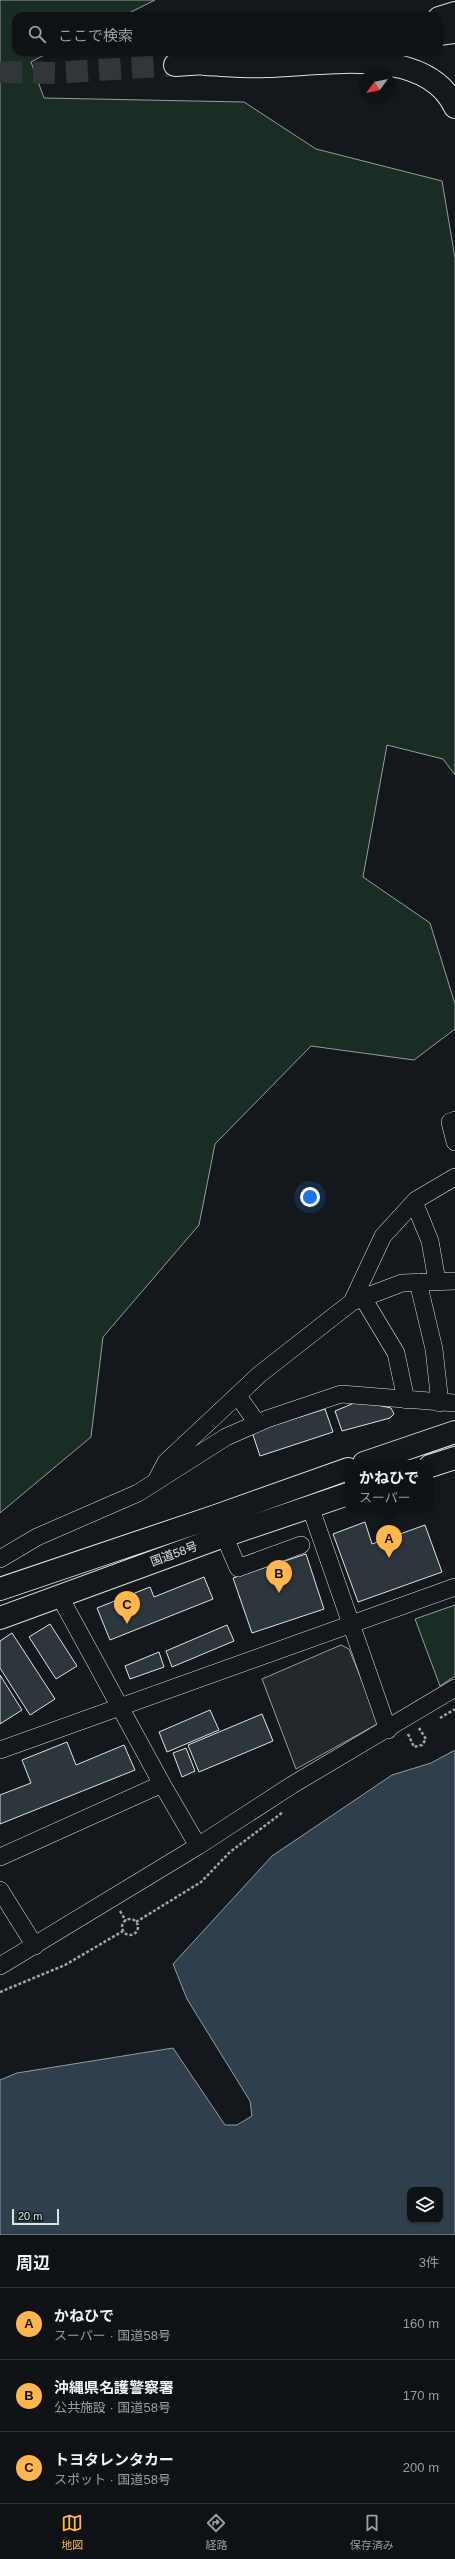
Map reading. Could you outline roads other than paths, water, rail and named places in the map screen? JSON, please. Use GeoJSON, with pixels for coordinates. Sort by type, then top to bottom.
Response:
{"type":"FeatureCollection","features":[{"type":"Feature","properties":{"kind":"highway"},"geometry":{"type":"LineString","coordinates":[[443,17],[455,13]]}},
{"type":"Feature","properties":{"kind":"highway"},"geometry":{"type":"LineString","coordinates":[[443,34],[455,32]]}},
{"type":"Feature","properties":{"kind":"highway"},"geometry":{"type":"LineString","coordinates":[[205,64],[265,56]]}},
{"type":"Feature","properties":{"kind":"highway"},"geometry":{"type":"LineString","coordinates":[[175,65],[205,64],[265,66],[366,62],[399,66],[427,76],[451,98],[455,107]]}},
{"type":"Feature","properties":{"kind":"highway"},"geometry":{"type":"LineString","coordinates":[[373,1460],[455,1432]]}},
{"type":"Feature","properties":{"kind":"highway"},"geometry":{"type":"LineString","coordinates":[[433,1465],[455,1458]]}},
{"type":"Feature","properties":{"kind":"highway","name":"国道58号"},"geometry":{"type":"LineString","coordinates":[[0,1618],[60,1597],[345,1470]]}},
{"type":"Feature","properties":{"kind":"highway","name":"国道58号"},"geometry":{"type":"LineString","coordinates":[[0,1589],[220,1526],[310,1506],[345,1495]]}},
{"type":"Feature","properties":{"kind":"street"},"geometry":{"type":"LineString","coordinates":[[455,1120],[450,1122],[455,1142]]}},
{"type":"Feature","properties":{"kind":"street"},"geometry":{"type":"LineString","coordinates":[[358,1300],[383,1236],[414,1202],[455,1178]]}},
{"type":"Feature","properties":{"kind":"street"},"geometry":{"type":"LineString","coordinates":[[414,1202],[430,1241],[437,1281]]}},
{"type":"Feature","properties":{"kind":"street"},"geometry":{"type":"LineString","coordinates":[[154,1483],[166,1462],[260,1374],[358,1300],[402,1283],[455,1280]]}},
{"type":"Feature","properties":{"kind":"street"},"geometry":{"type":"LineString","coordinates":[[0,1559],[37,1537],[138,1493],[226,1437],[257,1423],[341,1394],[447,1403],[418,1282]]}},
{"type":"Feature","properties":{"kind":"street"},"geometry":{"type":"LineString","coordinates":[[358,1300],[396,1353],[406,1400]]}},
{"type":"Feature","properties":{"kind":"street"},"geometry":{"type":"LineString","coordinates":[[238,1396],[257,1423]]}},
{"type":"Feature","properties":{"kind":"street"},"geometry":{"type":"LineString","coordinates":[[310,1506],[352,1625],[395,1733]]}},
{"type":"Feature","properties":{"kind":"street"},"geometry":{"type":"LineString","coordinates":[[220,1526],[238,1568],[301,1545]]}},
{"type":"Feature","properties":{"kind":"street"},"geometry":{"type":"LineString","coordinates":[[0,1750],[455,1587]]}},
{"type":"Feature","properties":{"kind":"street"},"geometry":{"type":"LineString","coordinates":[[60,1597],[162,1784],[198,1846]]}},
{"type":"Feature","properties":{"kind":"street"},"geometry":{"type":"LineString","coordinates":[[0,1966],[198,1846],[292,1785],[395,1733],[455,1688]]}},
{"type":"Feature","properties":{"kind":"street"},"geometry":{"type":"LineString","coordinates":[[0,1856],[162,1784]]}},
{"type":"Feature","properties":{"kind":"street"},"geometry":{"type":"LineString","coordinates":[[0,1890],[35,1946]]}},
{"type":"Feature","properties":{"kind":"water"},"geometry":{"type":"Polygon","coordinates":[[[455,1750],[455,2235],[0,2235],[0,2080],[17,2073],[173,2048],[225,2125],[237,2125],[252,2116],[250,2101],[187,1999],[173,1964],[272,1856],[392,1775],[431,1763],[455,1750]]]}},
{"type":"Feature","properties":{"kind":"tunnel"},"geometry":{"type":"LineString","coordinates":[[0,72],[55,73],[175,65]]}},
{"type":"Feature","properties":{"kind":"place","name":"かねひで"},"geometry":{"type":"Point","coordinates":[389,1558]}},
{"type":"Feature","properties":{"kind":"place","name":"沖縄県名護警察署"},"geometry":{"type":"Point","coordinates":[279,1593]}},
{"type":"Feature","properties":{"kind":"place","name":"トヨタレンタカー"},"geometry":{"type":"Point","coordinates":[127,1624]}}]}
